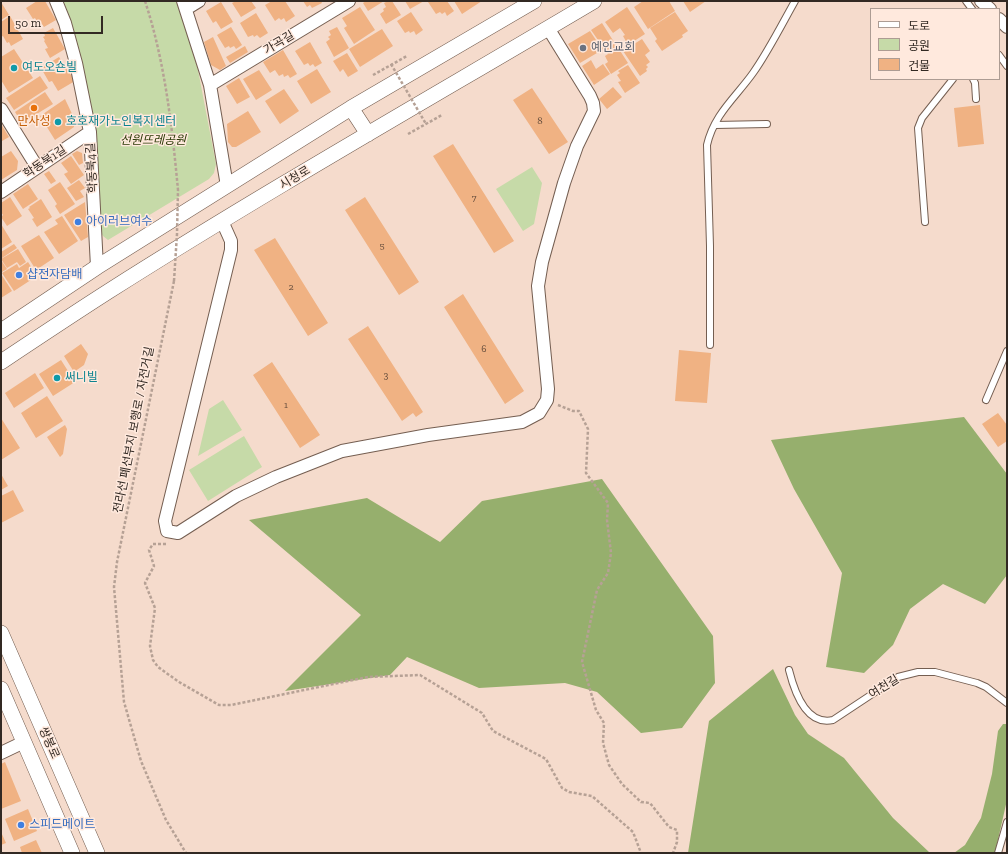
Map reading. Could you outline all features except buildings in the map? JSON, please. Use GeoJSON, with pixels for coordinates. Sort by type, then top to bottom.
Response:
{"type":"FeatureCollection","features":[{"type":"Feature","properties":{"kind":"street","name":"학동북4길"},"geometry":{"type":"LineString","coordinates":[[56,1],[65,23],[76,63],[90,132],[97,267]]}},
{"type":"Feature","properties":{"kind":"street"},"geometry":{"type":"LineString","coordinates":[[199,1],[185,5],[210,85],[227,186]]}},
{"type":"Feature","properties":{"kind":"street","name":"가곡길"},"geometry":{"type":"LineString","coordinates":[[210,85],[349,1]]}},
{"type":"Feature","properties":{"kind":"street"},"geometry":{"type":"LineString","coordinates":[[1,331],[97,267],[350,108],[534,1]]}},
{"type":"Feature","properties":{"kind":"street","name":"시청로"},"geometry":{"type":"LineString","coordinates":[[1,362],[109,291],[222,221],[594,1]]}},
{"type":"Feature","properties":{"kind":"street"},"geometry":{"type":"LineString","coordinates":[[981,1],[989,8]]}},
{"type":"Feature","properties":{"kind":"street"},"geometry":{"type":"LineString","coordinates":[[222,221],[232,241],[231,250],[166,514],[165,521],[172,532],[236,496],[276,477],[342,451],[428,435],[522,422],[540,414],[547,400],[548,380],[538,286],[542,262],[564,183],[578,146],[594,111],[590,96],[548,28]]}},
{"type":"Feature","properties":{"kind":"street"},"geometry":{"type":"LineString","coordinates":[[350,108],[368,134]]}},
{"type":"Feature","properties":{"kind":"street"},"geometry":{"type":"LineString","coordinates":[[1,109],[37,167]]}},
{"type":"Feature","properties":{"kind":"street","name":"학동북1길"},"geometry":{"type":"LineString","coordinates":[[1,192],[90,132]]}},
{"type":"Feature","properties":{"kind":"street","name":"쌍봉로"},"geometry":{"type":"LineString","coordinates":[[1,633],[97,853]]}},
{"type":"Feature","properties":{"kind":"street","name":"쌍봉로"},"geometry":{"type":"LineString","coordinates":[[1,689],[72,853]]}},
{"type":"Feature","properties":{"kind":"street"},"geometry":{"type":"LineString","coordinates":[[1,753],[24,742]]}},
{"type":"Feature","properties":{"kind":"lane"},"geometry":{"type":"LineString","coordinates":[[710,345],[710,246],[707,145],[709,137],[728,102],[755,71],[795,1]]}},
{"type":"Feature","properties":{"kind":"lane"},"geometry":{"type":"LineString","coordinates":[[1000,56],[1007,66]]}},
{"type":"Feature","properties":{"kind":"lane"},"geometry":{"type":"LineString","coordinates":[[926,222],[918,128],[922,118],[953,80]]}},
{"type":"Feature","properties":{"kind":"lane"},"geometry":{"type":"LineString","coordinates":[[974,80],[976,99]]}},
{"type":"Feature","properties":{"kind":"lane"},"geometry":{"type":"LineString","coordinates":[[715,125],[767,124]]}},
{"type":"Feature","properties":{"kind":"lane"},"geometry":{"type":"LineString","coordinates":[[986,400],[1007,351]]}},
{"type":"Feature","properties":{"kind":"lane","name":"여천길"},"geometry":{"type":"LineString","coordinates":[[789,670],[796,693],[809,711],[818,720],[826,722],[833,720],[898,677],[918,672],[935,672],[977,683],[1007,703]]}},
{"type":"Feature","properties":{"kind":"lane"},"geometry":{"type":"LineString","coordinates":[[998,853],[1007,822]]}},
{"type":"Feature","properties":{"kind":"path","name":"전라선 폐선부지 보행로 / 자전거길"},"geometry":{"type":"LineString","coordinates":[[145,1],[164,73],[173,137],[178,190],[177,234],[174,281],[117,562],[114,587],[124,702],[141,761],[166,820],[186,853]]}},
{"type":"Feature","properties":{"kind":"path"},"geometry":{"type":"LineString","coordinates":[[373,75],[407,56]]}},
{"type":"Feature","properties":{"kind":"path"},"geometry":{"type":"LineString","coordinates":[[391,64],[426,124]]}},
{"type":"Feature","properties":{"kind":"path"},"geometry":{"type":"LineString","coordinates":[[408,134],[442,115]]}},
{"type":"Feature","properties":{"kind":"path"},"geometry":{"type":"LineString","coordinates":[[547,400],[573,411],[579,411],[588,429],[586,474],[608,503],[607,520],[611,553],[608,574],[597,590],[582,662],[596,710],[604,723],[603,743],[609,765],[622,784],[641,802],[650,804],[669,827],[677,830],[677,842],[673,853]]}},
{"type":"Feature","properties":{"kind":"path"},"geometry":{"type":"LineString","coordinates":[[172,532],[166,544],[153,544],[149,550],[154,566],[145,583],[155,608],[150,646],[153,660],[158,667],[179,682],[219,705],[231,706],[368,677],[420,674],[482,713],[492,731],[546,759],[562,788],[569,792],[592,796],[633,832],[641,853]]}},
{"type":"Feature","properties":{"kind":"green space","name":"선원뜨레공원"},"geometry":{"type":"Polygon","coordinates":[[[63,1],[176,1],[198,70],[216,164],[214,173],[209,179],[108,240],[99,230],[86,87],[75,35],[63,1]]]}},
{"type":"Feature","properties":{"kind":"green space"},"geometry":{"type":"Polygon","coordinates":[[[532,167],[542,183],[534,224],[523,231],[496,189],[532,167]]]}},
{"type":"Feature","properties":{"kind":"green space"},"geometry":{"type":"Polygon","coordinates":[[[223,400],[242,430],[198,456],[209,409],[223,400]]]}},
{"type":"Feature","properties":{"kind":"green space"},"geometry":{"type":"Polygon","coordinates":[[[964,417],[1007,474],[1007,575],[985,604],[943,584],[910,609],[893,645],[864,673],[826,667],[842,573],[794,489],[771,440],[964,417]]]}},
{"type":"Feature","properties":{"kind":"green space"},"geometry":{"type":"Polygon","coordinates":[[[244,436],[262,467],[208,501],[189,470],[244,436]]]}},
{"type":"Feature","properties":{"kind":"green space"},"geometry":{"type":"Polygon","coordinates":[[[602,479],[713,636],[715,683],[682,728],[641,733],[597,692],[565,683],[479,688],[407,657],[390,675],[285,691],[361,615],[249,520],[367,498],[440,542],[482,501],[602,479]]]}},
{"type":"Feature","properties":{"kind":"green space"},"geometry":{"type":"Polygon","coordinates":[[[773,669],[795,715],[808,734],[844,758],[893,818],[929,852],[933,853],[688,853],[709,721],[773,669]]]}},
{"type":"Feature","properties":{"kind":"green space"},"geometry":{"type":"Polygon","coordinates":[[[1003,724],[1007,724],[1007,800],[995,853],[954,853],[965,845],[981,818],[992,774],[998,731],[1003,724]]]}},
{"type":"Feature","properties":{"kind":"place","name":"예인교회"},"geometry":{"type":"Point","coordinates":[583,48]}},
{"type":"Feature","properties":{"kind":"place","name":"여도오숀빌"},"geometry":{"type":"Point","coordinates":[14,68]}},
{"type":"Feature","properties":{"kind":"place","name":"만사성"},"geometry":{"type":"Point","coordinates":[34,108]}},
{"type":"Feature","properties":{"kind":"place","name":"호호재가노인복지센터"},"geometry":{"type":"Point","coordinates":[58,122]}},
{"type":"Feature","properties":{"kind":"place","name":"아이러브여수"},"geometry":{"type":"Point","coordinates":[78,222]}},
{"type":"Feature","properties":{"kind":"place","name":"샵전자담배"},"geometry":{"type":"Point","coordinates":[19,275]}},
{"type":"Feature","properties":{"kind":"place","name":"써니빌"},"geometry":{"type":"Point","coordinates":[57,378]}},
{"type":"Feature","properties":{"kind":"place","name":"스피드메이트"},"geometry":{"type":"Point","coordinates":[21,825]}}]}
